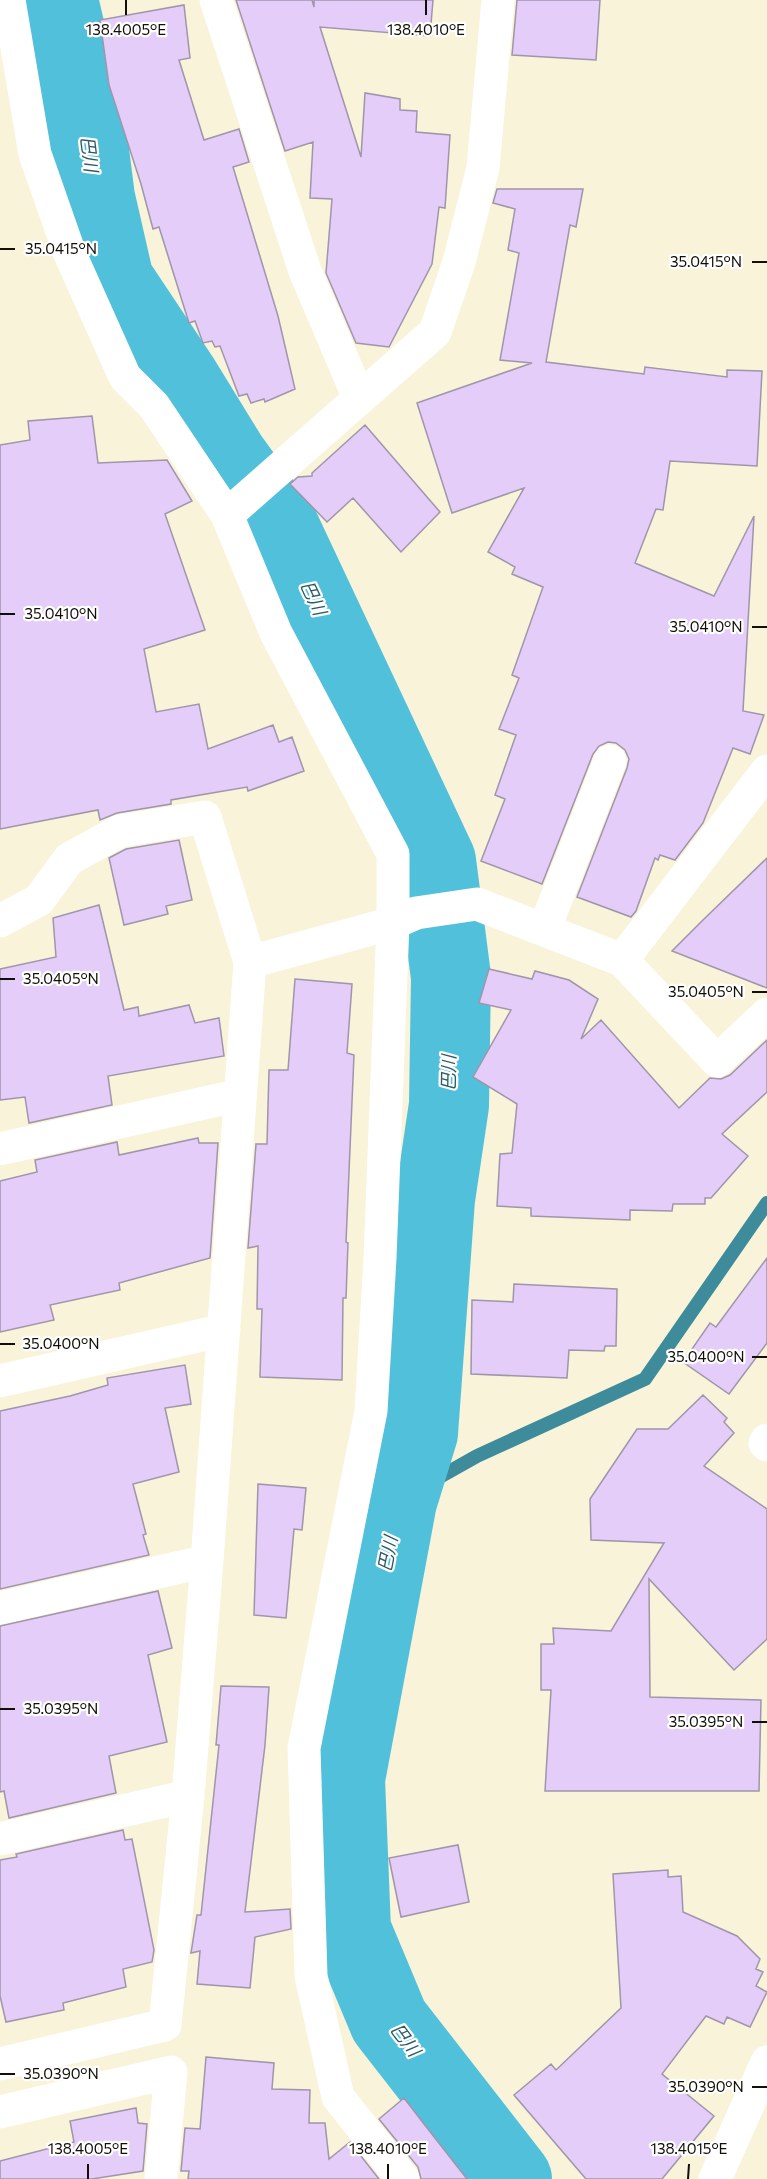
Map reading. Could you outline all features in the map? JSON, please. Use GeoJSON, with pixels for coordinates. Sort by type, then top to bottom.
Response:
{"type":"FeatureCollection","features":[{"type":"Feature","properties":{"kind":"street"},"geometry":{"type":"LineString","coordinates":[[9,0],[35,154],[70,254],[125,377],[154,406],[234,509],[276,633],[393,854],[404,918],[371,1411],[304,1748],[311,1976],[338,2097],[404,2179]]}},
{"type":"Feature","properties":{"kind":"street"},"geometry":{"type":"LineString","coordinates":[[216,0],[305,272],[359,398]]}},
{"type":"Feature","properties":{"kind":"street"},"geometry":{"type":"LineString","coordinates":[[234,509],[435,332],[456,272],[483,168],[498,0]]}},
{"type":"Feature","properties":{"kind":"street"},"geometry":{"type":"LineString","coordinates":[[544,930],[610,761]]}},
{"type":"Feature","properties":{"kind":"street"},"geometry":{"type":"LineString","coordinates":[[622,960],[767,771]]}},
{"type":"Feature","properties":{"kind":"street"},"geometry":{"type":"LineString","coordinates":[[0,921],[39,900],[69,859],[120,831],[205,817],[250,962],[207,1561],[188,1796],[165,2025],[0,2064]]}},
{"type":"Feature","properties":{"kind":"street"},"geometry":{"type":"LineString","coordinates":[[250,962],[404,918],[477,904],[622,960],[717,1061],[767,1014]]}},
{"type":"Feature","properties":{"kind":"street"},"geometry":{"type":"LineString","coordinates":[[0,1149],[240,1095]]}},
{"type":"Feature","properties":{"kind":"street"},"geometry":{"type":"LineString","coordinates":[[0,1381],[224,1330]]}},
{"type":"Feature","properties":{"kind":"street"},"geometry":{"type":"LineString","coordinates":[[0,1608],[207,1561]]}},
{"type":"Feature","properties":{"kind":"street"},"geometry":{"type":"LineString","coordinates":[[0,1839],[188,1796]]}},
{"type":"Feature","properties":{"kind":"street"},"geometry":{"type":"LineString","coordinates":[[715,2179],[767,2062]]}},
{"type":"Feature","properties":{"kind":"street"},"geometry":{"type":"LineString","coordinates":[[0,2112],[171,2072],[161,2179]]}},
{"type":"Feature","properties":{"kind":"building"},"geometry":{"type":"Polygon","coordinates":[[[236,0],[312,0],[314,7],[314,0],[433,0],[430,36],[320,27],[361,157],[365,93],[400,99],[400,110],[417,111],[416,132],[450,135],[445,208],[439,207],[432,264],[389,347],[356,343],[326,273],[332,199],[310,198],[313,142],[285,151],[236,0]]]}},
{"type":"Feature","properties":{"kind":"building"},"geometry":{"type":"Polygon","coordinates":[[[517,0],[600,0],[596,60],[512,55],[517,0]]]}},
{"type":"Feature","properties":{"kind":"building"},"geometry":{"type":"Polygon","coordinates":[[[184,5],[190,58],[179,60],[204,140],[239,129],[249,162],[233,167],[278,316],[295,389],[265,402],[264,399],[251,403],[247,394],[239,396],[220,346],[215,347],[212,341],[203,343],[195,321],[189,323],[159,227],[153,229],[109,85],[100,20],[184,5]]]}},
{"type":"Feature","properties":{"kind":"building"},"geometry":{"type":"Polygon","coordinates":[[[497,189],[583,189],[576,227],[570,225],[546,362],[644,374],[645,367],[727,377],[727,370],[762,371],[757,466],[670,461],[663,510],[656,509],[635,563],[714,596],[754,516],[743,711],[764,715],[750,754],[733,748],[703,823],[675,860],[660,855],[658,860],[655,858],[636,911],[631,917],[577,897],[627,768],[629,759],[625,750],[616,743],[608,742],[599,746],[593,754],[542,884],[481,861],[505,799],[495,795],[516,735],[499,729],[519,678],[512,675],[543,587],[512,574],[515,567],[488,552],[524,488],[452,513],[417,403],[532,363],[500,360],[519,253],[508,250],[515,209],[493,203],[497,189]]]}},
{"type":"Feature","properties":{"kind":"building"},"geometry":{"type":"Polygon","coordinates":[[[92,416],[98,463],[167,460],[192,501],[165,514],[205,630],[144,649],[156,712],[199,704],[208,749],[273,725],[279,742],[292,737],[304,771],[248,791],[247,787],[171,800],[171,804],[117,813],[100,820],[98,810],[0,829],[0,445],[30,440],[28,421],[92,416]]]}},
{"type":"Feature","properties":{"kind":"building"},"geometry":{"type":"Polygon","coordinates":[[[365,425],[440,512],[401,552],[353,498],[327,522],[290,484],[298,477],[312,476],[312,473],[365,425]]]}},
{"type":"Feature","properties":{"kind":"building"},"geometry":{"type":"Polygon","coordinates":[[[179,840],[192,900],[166,906],[168,914],[124,925],[109,858],[126,849],[179,840]]]}},
{"type":"Feature","properties":{"kind":"building"},"geometry":{"type":"Polygon","coordinates":[[[767,858],[767,988],[672,951],[704,919],[767,858]]]}},
{"type":"Feature","properties":{"kind":"building"},"geometry":{"type":"Polygon","coordinates":[[[99,905],[124,1010],[138,1007],[139,1016],[189,1005],[195,1023],[219,1018],[224,1056],[108,1076],[112,1105],[29,1123],[25,1097],[0,1100],[0,969],[56,957],[53,918],[99,905]]]}},
{"type":"Feature","properties":{"kind":"building"},"geometry":{"type":"Polygon","coordinates":[[[489,969],[532,979],[535,971],[569,980],[598,999],[581,1039],[601,1020],[679,1108],[710,1078],[721,1079],[730,1075],[767,1040],[767,1092],[722,1134],[748,1156],[711,1198],[705,1198],[705,1204],[673,1204],[672,1211],[630,1210],[630,1220],[531,1216],[531,1208],[497,1206],[500,1154],[512,1153],[517,1104],[473,1077],[511,1010],[479,1003],[489,969]]]}},
{"type":"Feature","properties":{"kind":"building"},"geometry":{"type":"Polygon","coordinates":[[[295,979],[352,984],[347,1053],[354,1055],[346,1242],[348,1243],[346,1298],[343,1298],[342,1380],[260,1377],[262,1309],[257,1309],[258,1246],[248,1248],[256,1144],[267,1144],[269,1070],[288,1070],[295,979]]]}},
{"type":"Feature","properties":{"kind":"building"},"geometry":{"type":"Polygon","coordinates":[[[198,1138],[199,1143],[218,1143],[210,1258],[119,1283],[120,1290],[50,1305],[54,1320],[0,1332],[0,1181],[37,1172],[35,1160],[117,1142],[119,1155],[198,1138]]]}},
{"type":"Feature","properties":{"kind":"building"},"geometry":{"type":"Polygon","coordinates":[[[767,1258],[767,1343],[729,1394],[683,1362],[710,1323],[716,1327],[767,1258]]]}},
{"type":"Feature","properties":{"kind":"building"},"geometry":{"type":"Polygon","coordinates":[[[514,1284],[617,1289],[616,1346],[605,1346],[604,1351],[569,1350],[567,1378],[471,1374],[472,1300],[513,1302],[514,1284]]]}},
{"type":"Feature","properties":{"kind":"building"},"geometry":{"type":"Polygon","coordinates":[[[185,1365],[191,1404],[165,1408],[179,1472],[133,1484],[149,1555],[0,1589],[0,1411],[70,1396],[108,1385],[107,1378],[185,1365]]]}},
{"type":"Feature","properties":{"kind":"building"},"geometry":{"type":"Polygon","coordinates":[[[703,1395],[727,1418],[724,1422],[734,1433],[704,1466],[767,1509],[767,1639],[734,1670],[649,1579],[650,1697],[761,1700],[759,1791],[545,1791],[551,1690],[541,1690],[541,1644],[554,1644],[553,1628],[611,1631],[664,1543],[591,1540],[590,1499],[637,1429],[668,1429],[703,1395]]]}},
{"type":"Feature","properties":{"kind":"building"},"geometry":{"type":"Polygon","coordinates":[[[258,1484],[306,1488],[302,1530],[294,1529],[286,1618],[254,1615],[258,1484]]]}},
{"type":"Feature","properties":{"kind":"building"},"geometry":{"type":"Polygon","coordinates":[[[158,1591],[172,1648],[148,1655],[167,1742],[109,1756],[116,1793],[9,1818],[4,1791],[0,1792],[0,1626],[158,1591]]]}},
{"type":"Feature","properties":{"kind":"building"},"geometry":{"type":"Polygon","coordinates":[[[221,1686],[269,1687],[265,1745],[245,1912],[290,1909],[291,1929],[255,1937],[250,1988],[197,1984],[200,1951],[191,1953],[197,1915],[201,1915],[219,1745],[216,1745],[221,1686]]]}},
{"type":"Feature","properties":{"kind":"building"},"geometry":{"type":"Polygon","coordinates":[[[123,1830],[125,1840],[132,1839],[154,1950],[152,1962],[123,1969],[126,1987],[63,2003],[64,2010],[6,2022],[0,1996],[0,1860],[17,1857],[16,1854],[123,1830]]]}},
{"type":"Feature","properties":{"kind":"building"},"geometry":{"type":"Polygon","coordinates":[[[458,1845],[469,1902],[401,1917],[389,1858],[458,1845]]]}},
{"type":"Feature","properties":{"kind":"building"},"geometry":{"type":"Polygon","coordinates":[[[668,1870],[668,1877],[681,1876],[683,1912],[737,1936],[760,1959],[756,1969],[763,1972],[756,1986],[767,1992],[750,2027],[727,2017],[724,2024],[706,2016],[662,2074],[714,2116],[662,2179],[586,2179],[514,2095],[551,2064],[556,2070],[621,2008],[613,1874],[668,1870]]]}},
{"type":"Feature","properties":{"kind":"building"},"geometry":{"type":"Polygon","coordinates":[[[206,2057],[274,2063],[272,2089],[310,2090],[309,2123],[325,2123],[329,2159],[350,2142],[379,2179],[188,2179],[189,2171],[181,2171],[185,2128],[200,2129],[206,2057]]]}},
{"type":"Feature","properties":{"kind":"building"},"geometry":{"type":"Polygon","coordinates":[[[404,2098],[467,2179],[421,2179],[418,2167],[379,2119],[404,2098]]]}},
{"type":"Feature","properties":{"kind":"building"},"geometry":{"type":"Polygon","coordinates":[[[136,2108],[138,2123],[147,2124],[143,2171],[92,2179],[0,2179],[0,2161],[74,2142],[70,2121],[136,2108]]]}},
{"type":"Feature","properties":{"kind":"waterway","name":"巴川"},"geometry":{"type":"LineString","coordinates":[[58,0],[84,111],[95,198],[114,281],[180,380],[228,458],[281,531],[436,861],[451,977],[449,1105],[435,1199],[418,1433],[397,1501],[345,1779],[351,1930],[389,2021],[512,2179]]}},
{"type":"Feature","properties":{"kind":"waterway"},"geometry":{"type":"LineString","coordinates":[[397,1501],[477,1456],[645,1379],[767,1203]]}}]}
